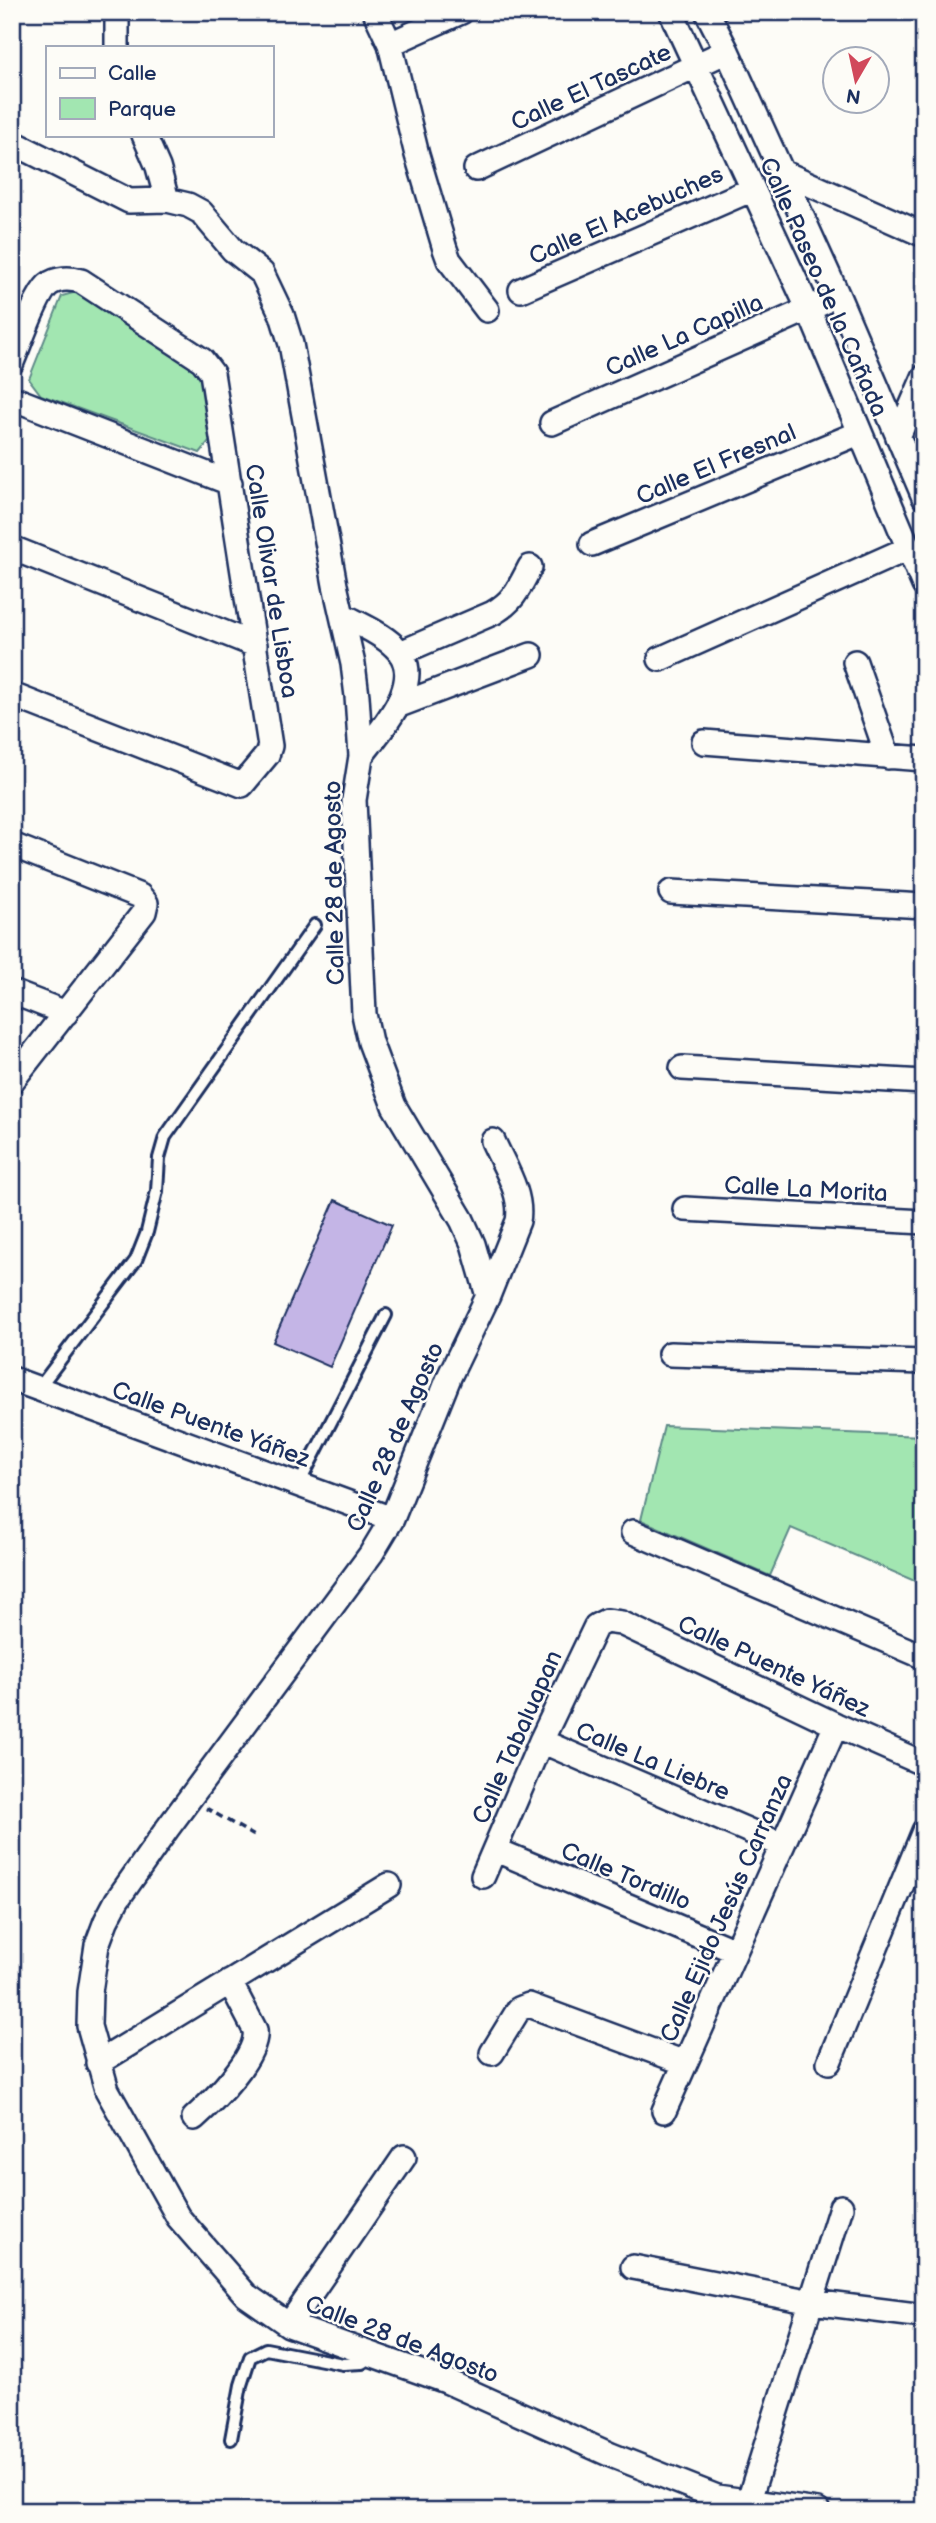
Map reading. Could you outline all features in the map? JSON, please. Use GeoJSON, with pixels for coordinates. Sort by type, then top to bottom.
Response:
{"type":"FeatureCollection","features":[{"type":"Feature","properties":{"kind":"street"},"geometry":{"type":"LineString","coordinates":[[117,12],[117,46]]}},
{"type":"Feature","properties":{"kind":"street"},"geometry":{"type":"LineString","coordinates":[[376,12],[390,44],[417,155],[449,260],[487,310]]}},
{"type":"Feature","properties":{"kind":"street"},"geometry":{"type":"LineString","coordinates":[[390,44],[461,12]]}},
{"type":"Feature","properties":{"kind":"street","name":"Calle Paseo de la Cañada"},"geometry":{"type":"LineString","coordinates":[[671,12],[808,308],[924,584]]}},
{"type":"Feature","properties":{"kind":"street","name":"Calle Paseo de la Cañada"},"geometry":{"type":"LineString","coordinates":[[707,12],[838,296],[924,497]]}},
{"type":"Feature","properties":{"kind":"street","name":"Calle El Tascate"},"geometry":{"type":"LineString","coordinates":[[477,169],[727,51]]}},
{"type":"Feature","properties":{"kind":"street"},"geometry":{"type":"LineString","coordinates":[[144,136],[158,167],[167,200]]}},
{"type":"Feature","properties":{"kind":"street","name":"Calle 28 de Agosto"},"geometry":{"type":"LineString","coordinates":[[13,146],[129,201],[167,200],[188,205],[201,212],[233,250],[262,273],[282,315],[291,344],[353,664],[361,756],[354,800],[361,1000],[367,1027],[394,1106],[462,1220],[488,1296],[450,1375],[391,1519],[371,1554],[190,1798],[117,1900],[106,1921],[97,1945],[90,1992],[89,2026],[107,2090],[178,2217],[246,2295],[289,2325],[446,2381],[611,2455],[718,2497],[818,2511]]}},
{"type":"Feature","properties":{"kind":"street"},"geometry":{"type":"LineString","coordinates":[[782,172],[924,235]]}},
{"type":"Feature","properties":{"kind":"street","name":"Calle El Acebuches"},"geometry":{"type":"LineString","coordinates":[[521,290],[753,189]]}},
{"type":"Feature","properties":{"kind":"street","name":"Calle Olivar de Lisboa"},"geometry":{"type":"LineString","coordinates":[[12,695],[242,785],[267,755],[270,746],[212,373],[202,360],[75,279],[54,282],[46,288],[16,341]]}},
{"type":"Feature","properties":{"kind":"street","name":"Calle La Capilla"},"geometry":{"type":"LineString","coordinates":[[552,423],[838,296]]}},
{"type":"Feature","properties":{"kind":"street"},"geometry":{"type":"LineString","coordinates":[[898,437],[924,377]]}},
{"type":"Feature","properties":{"kind":"street"},"geometry":{"type":"LineString","coordinates":[[12,398],[230,483]]}},
{"type":"Feature","properties":{"kind":"street","name":"Calle El Fresnal"},"geometry":{"type":"LineString","coordinates":[[592,544],[859,432]]}},
{"type":"Feature","properties":{"kind":"street"},"geometry":{"type":"LineString","coordinates":[[12,548],[255,645]]}},
{"type":"Feature","properties":{"kind":"street"},"geometry":{"type":"LineString","coordinates":[[660,659],[908,548]]}},
{"type":"Feature","properties":{"kind":"street"},"geometry":{"type":"LineString","coordinates":[[400,653],[507,605],[530,567]]}},
{"type":"Feature","properties":{"kind":"street"},"geometry":{"type":"LineString","coordinates":[[342,615],[378,634],[400,653],[406,671],[407,681],[397,706],[361,756]]}},
{"type":"Feature","properties":{"kind":"street"},"geometry":{"type":"LineString","coordinates":[[397,706],[531,655]]}},
{"type":"Feature","properties":{"kind":"street"},"geometry":{"type":"LineString","coordinates":[[855,662],[888,757]]}},
{"type":"Feature","properties":{"kind":"street"},"geometry":{"type":"LineString","coordinates":[[704,742],[924,760]]}},
{"type":"Feature","properties":{"kind":"street"},"geometry":{"type":"LineString","coordinates":[[12,845],[140,896],[146,903],[145,912],[12,1081]]}},
{"type":"Feature","properties":{"kind":"street"},"geometry":{"type":"LineString","coordinates":[[671,892],[924,906]]}},
{"type":"Feature","properties":{"kind":"street"},"geometry":{"type":"LineString","coordinates":[[12,992],[66,1013]]}},
{"type":"Feature","properties":{"kind":"street"},"geometry":{"type":"LineString","coordinates":[[681,1068],[924,1082]]}},
{"type":"Feature","properties":{"kind":"street"},"geometry":{"type":"LineString","coordinates":[[488,1296],[520,1210],[517,1195],[493,1141]]}},
{"type":"Feature","properties":{"kind":"street","name":"Calle La Morita"},"geometry":{"type":"LineString","coordinates":[[685,1209],[924,1222]]}},
{"type":"Feature","properties":{"kind":"street"},"geometry":{"type":"LineString","coordinates":[[670,1354],[924,1362]]}},
{"type":"Feature","properties":{"kind":"street","name":"Calle Puente Yáñez"},"geometry":{"type":"LineString","coordinates":[[12,1380],[391,1519]]}},
{"type":"Feature","properties":{"kind":"street"},"geometry":{"type":"LineString","coordinates":[[633,1532],[924,1657]]}},
{"type":"Feature","properties":{"kind":"street","name":"Calle Puente Yáñez"},"geometry":{"type":"LineString","coordinates":[[601,1623],[621,1623],[836,1726],[924,1764]]}},
{"type":"Feature","properties":{"kind":"street","name":"Calle Tabaluapan"},"geometry":{"type":"LineString","coordinates":[[483,1876],[541,1741],[596,1626],[601,1623]]}},
{"type":"Feature","properties":{"kind":"street","name":"Calle Ejido Jesús Carranza"},"geometry":{"type":"LineString","coordinates":[[664,2111],[836,1726]]}},
{"type":"Feature","properties":{"kind":"street","name":"Calle La Liebre"},"geometry":{"type":"LineString","coordinates":[[541,1741],[782,1845]]}},
{"type":"Feature","properties":{"kind":"street"},"geometry":{"type":"LineString","coordinates":[[829,2062],[924,1831]]}},
{"type":"Feature","properties":{"kind":"street","name":"Calle Tordillo"},"geometry":{"type":"LineString","coordinates":[[496,1850],[735,1951]]}},
{"type":"Feature","properties":{"kind":"street"},"geometry":{"type":"LineString","coordinates":[[98,2063],[389,1885]]}},
{"type":"Feature","properties":{"kind":"street"},"geometry":{"type":"LineString","coordinates":[[194,2118],[212,2102],[247,2057],[256,2038],[255,2030],[230,1982]]}},
{"type":"Feature","properties":{"kind":"street"},"geometry":{"type":"LineString","coordinates":[[492,2053],[519,2009],[529,2005],[685,2063]]}},
{"type":"Feature","properties":{"kind":"street"},"geometry":{"type":"LineString","coordinates":[[289,2325],[404,2157]]}},
{"type":"Feature","properties":{"kind":"street"},"geometry":{"type":"LineString","coordinates":[[748,2503],[841,2207]]}},
{"type":"Feature","properties":{"kind":"street"},"geometry":{"type":"LineString","coordinates":[[633,2267],[812,2302],[924,2316]]}},
{"type":"Feature","properties":{"kind":"lane"},"geometry":{"type":"LineString","coordinates":[[38,1389],[136,1260],[148,1232],[157,1191],[159,1158],[165,1137],[316,925]]}},
{"type":"Feature","properties":{"kind":"lane"},"geometry":{"type":"LineString","coordinates":[[299,1485],[386,1315]]}},
{"type":"Feature","properties":{"kind":"lane"},"geometry":{"type":"LineString","coordinates":[[231,2439],[240,2385],[250,2357],[266,2349],[343,2364],[362,2363],[376,2355]]}},
{"type":"Feature","properties":{"kind":"path"},"geometry":{"type":"LineString","coordinates":[[190,1798],[256,1837]]}},
{"type":"Feature","properties":{"kind":"green space"},"geometry":{"type":"Polygon","coordinates":[[[80,291],[198,368],[205,382],[210,441],[200,453],[41,395],[29,379],[62,296],[80,291]]]}},
{"type":"Feature","properties":{"kind":"green space"},"geometry":{"type":"Polygon","coordinates":[[[664,1426],[924,1436],[924,1585],[791,1528],[770,1576],[641,1520],[664,1426]]]}},
{"type":"Feature","properties":{"kind":"building"},"geometry":{"type":"Polygon","coordinates":[[[335,1200],[392,1225],[330,1367],[273,1342],[335,1200]]]}}]}
